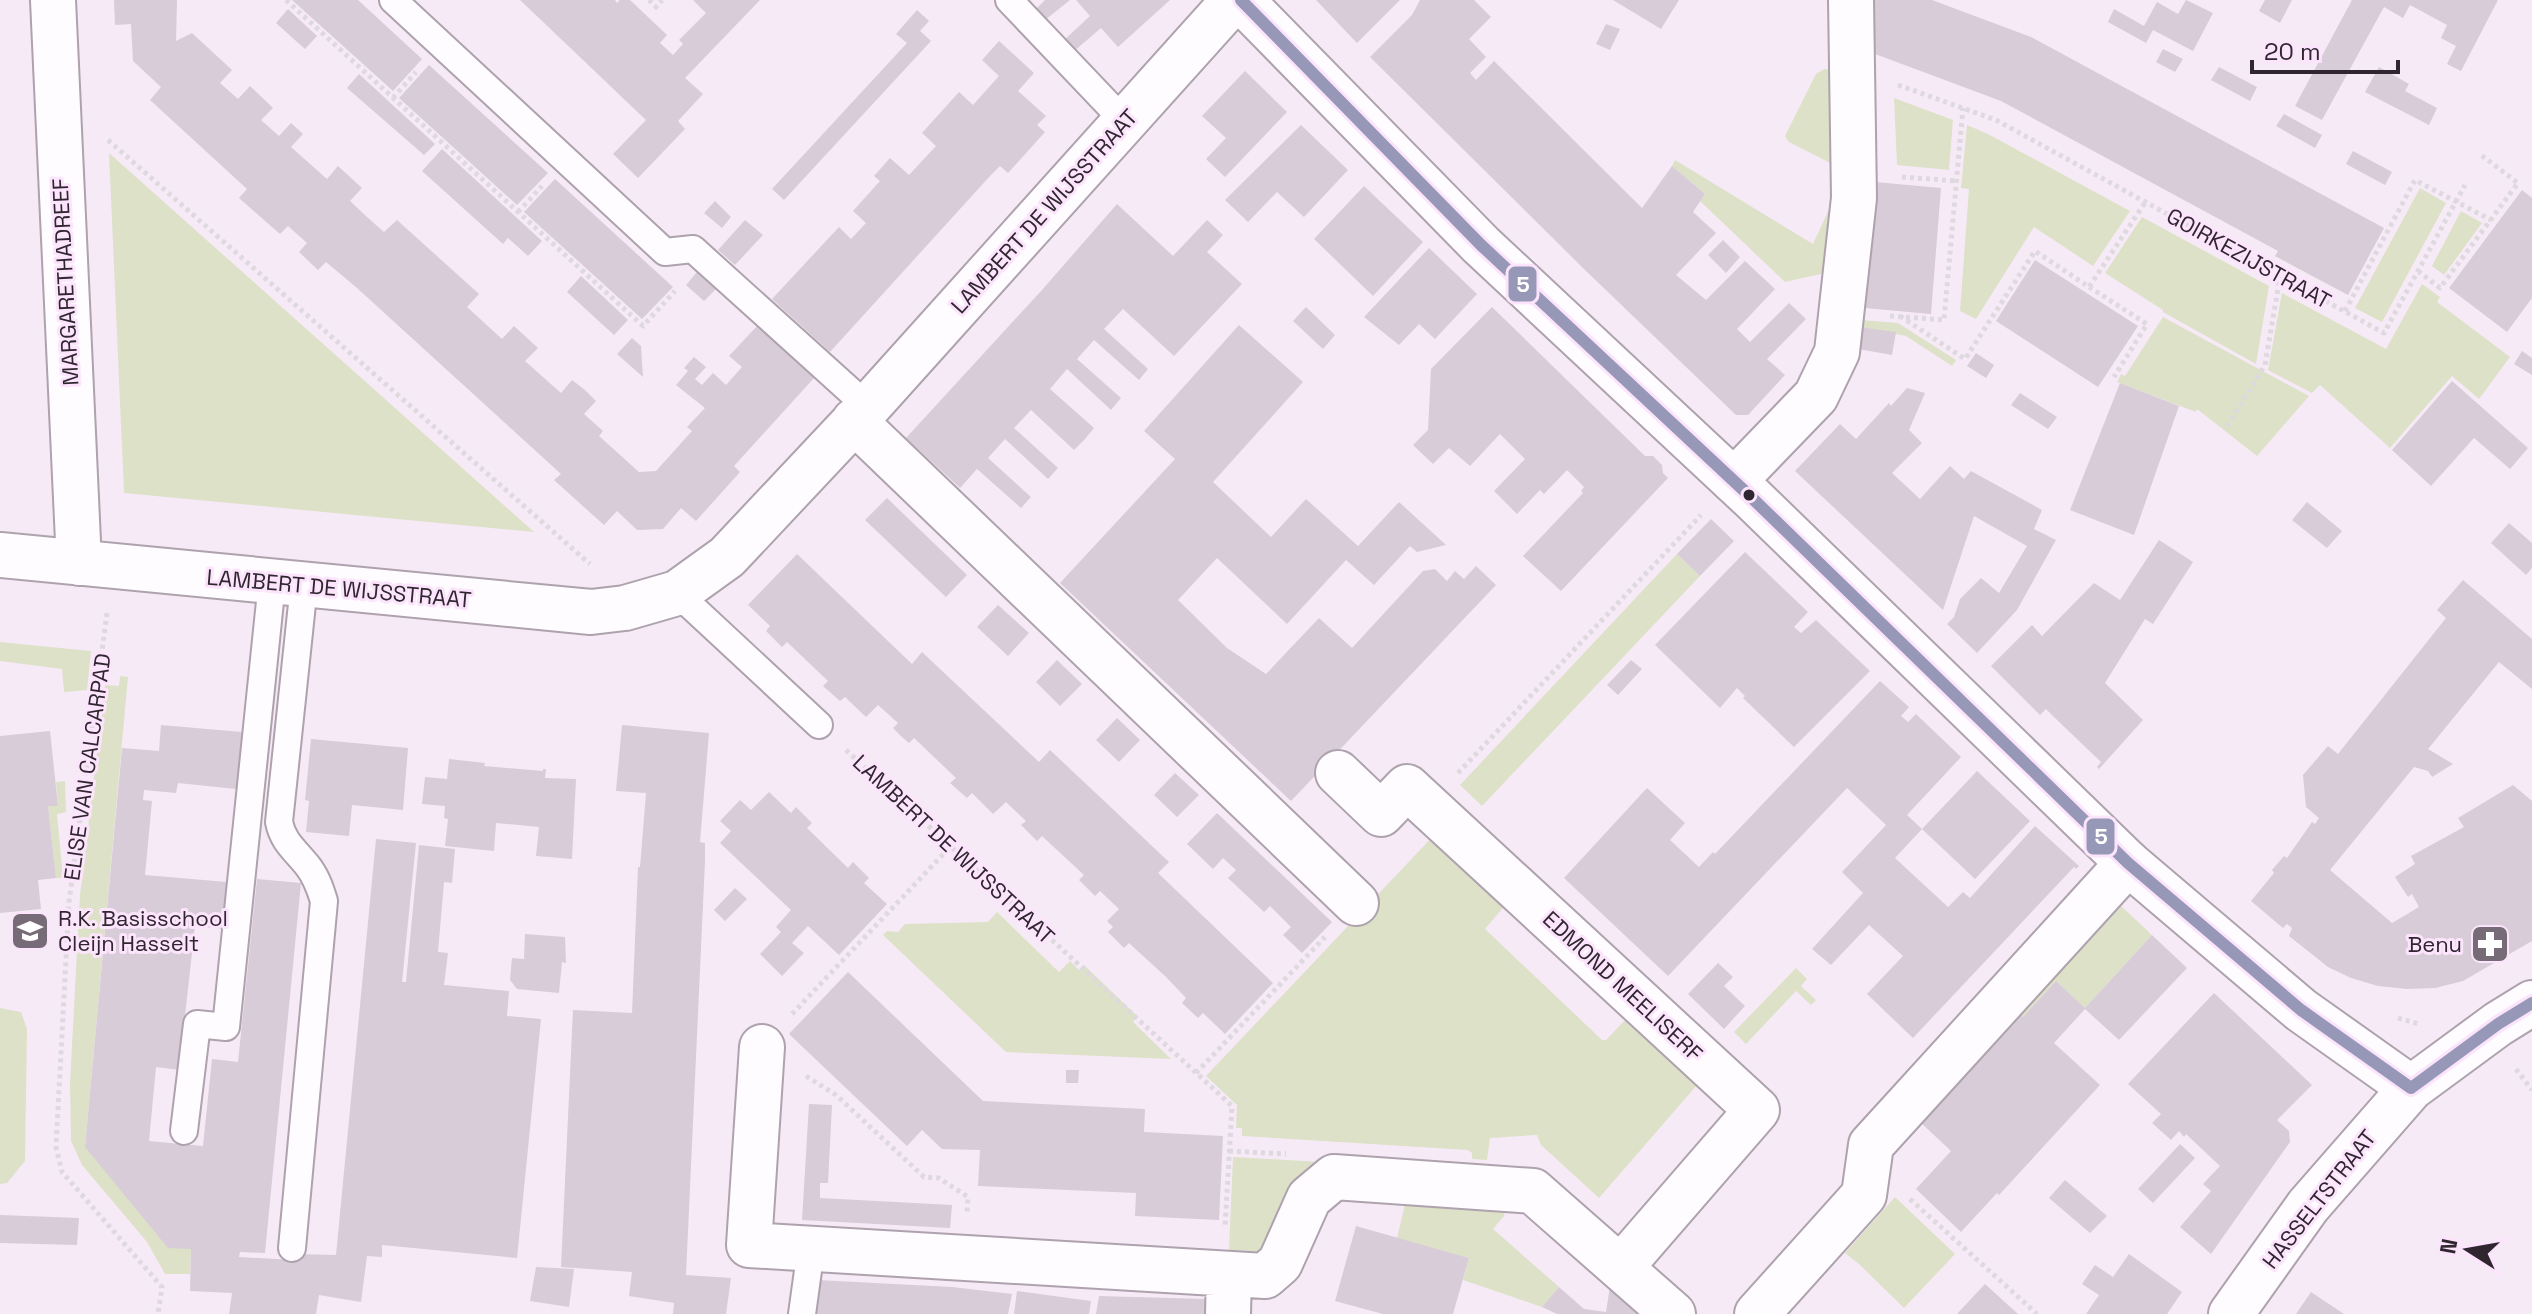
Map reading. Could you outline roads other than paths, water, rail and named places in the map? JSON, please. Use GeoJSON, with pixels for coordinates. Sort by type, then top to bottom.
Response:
{"type":"FeatureCollection","features":[{"type":"Feature","properties":{"kind":"street","name":"MARGARETHADREEF"},"geometry":{"type":"LineString","coordinates":[[53,0],[56,95],[96,564]]}},
{"type":"Feature","properties":{"kind":"street","name":"LAMBERT DE WIJSSTRAAT"},"geometry":{"type":"LineString","coordinates":[[0,555],[591,612],[625,608],[677,593],[727,557],[861,414],[1234,0]]}},
{"type":"Feature","properties":{"kind":"street"},"geometry":{"type":"LineString","coordinates":[[1241,0],[1481,245],[1734,481],[2128,863],[2301,1010],[2411,1088]]}},
{"type":"Feature","properties":{"kind":"street"},"geometry":{"type":"LineString","coordinates":[[1734,481],[1816,396],[1837,352],[1854,198],[1851,0]]}},
{"type":"Feature","properties":{"kind":"street"},"geometry":{"type":"LineString","coordinates":[[861,414],[1356,903]]}},
{"type":"Feature","properties":{"kind":"street","name":"EDMOND MEELISERF"},"geometry":{"type":"LineString","coordinates":[[1338,773],[1381,814],[1407,787],[1757,1110],[1621,1267]]}},
{"type":"Feature","properties":{"kind":"street"},"geometry":{"type":"LineString","coordinates":[[1757,1314],[1866,1178],[1871,1145],[2128,863]]}},
{"type":"Feature","properties":{"kind":"street","name":"HASSELTSTRAAT"},"geometry":{"type":"LineString","coordinates":[[2231,1314],[2308,1206],[2411,1088],[2532,1003]]}},
{"type":"Feature","properties":{"kind":"street"},"geometry":{"type":"LineString","coordinates":[[762,1047],[749,1245],[965,1259],[1227,1288],[1265,1276],[1280,1263],[1309,1198],[1334,1177],[1533,1191],[1673,1314]]}},
{"type":"Feature","properties":{"kind":"lane"},"geometry":{"type":"LineString","coordinates":[[393,0],[665,252],[693,249],[861,414]]}},
{"type":"Feature","properties":{"kind":"lane"},"geometry":{"type":"LineString","coordinates":[[1009,0],[1125,122]]}},
{"type":"Feature","properties":{"kind":"lane"},"geometry":{"type":"LineString","coordinates":[[184,1131],[197,1024],[226,1027],[288,584]]}},
{"type":"Feature","properties":{"kind":"lane"},"geometry":{"type":"LineString","coordinates":[[288,584],[279,822],[281,835],[318,882],[324,901],[292,1248]]}},
{"type":"Feature","properties":{"kind":"lane"},"geometry":{"type":"LineString","coordinates":[[677,593],[819,725]]}},
{"type":"Feature","properties":{"kind":"lane"},"geometry":{"type":"LineString","coordinates":[[802,1314],[811,1249]]}},
{"type":"Feature","properties":{"kind":"place","name":"R.K. Basisschool Cleijn Hasselt"},"geometry":{"type":"Point","coordinates":[30,931]}},
{"type":"Feature","properties":{"kind":"place","name":"Benu"},"geometry":{"type":"Point","coordinates":[2490,944]}}]}
